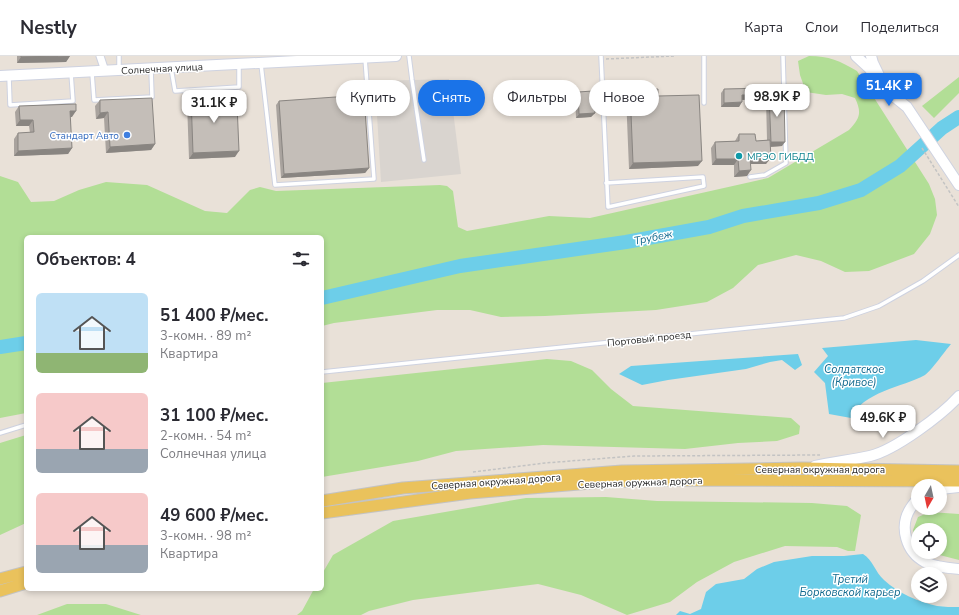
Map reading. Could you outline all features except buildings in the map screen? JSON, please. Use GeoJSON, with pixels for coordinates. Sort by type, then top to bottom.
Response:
{"type":"FeatureCollection","features":[{"type":"Feature","properties":{"kind":"main road","name":"Солнечная улица"},"geometry":{"type":"LineString","coordinates":[[4,76],[239,64],[255,61],[396,56]]}},
{"type":"Feature","properties":{"kind":"main road"},"geometry":{"type":"LineString","coordinates":[[856,56],[870,68],[886,90],[907,107],[959,186]]}},
{"type":"Feature","properties":{"kind":"main road"},"geometry":{"type":"LineString","coordinates":[[871,56],[872,63],[886,90]]}},
{"type":"Feature","properties":{"kind":"main road"},"geometry":{"type":"LineString","coordinates":[[803,468],[871,456],[890,448],[931,420],[959,396]]}},
{"type":"Feature","properties":{"kind":"main road","name":"Северная окружная дорога"},"geometry":{"type":"LineString","coordinates":[[324,501],[403,488],[622,471],[803,468],[959,470]]}},
{"type":"Feature","properties":{"kind":"main road","name":"Северная оружная дорога"},"geometry":{"type":"LineString","coordinates":[[324,513],[470,493],[603,482],[669,480],[959,481]]}},
{"type":"Feature","properties":{"kind":"main road"},"geometry":{"type":"LineString","coordinates":[[947,488],[959,487]]}},
{"type":"Feature","properties":{"kind":"main road"},"geometry":{"type":"LineString","coordinates":[[911,507],[907,513],[904,526],[905,538],[913,552],[925,562],[942,567],[959,569]]}},
{"type":"Feature","properties":{"kind":"main road"},"geometry":{"type":"LineString","coordinates":[[0,580],[24,573]]}},
{"type":"Feature","properties":{"kind":"main road"},"geometry":{"type":"LineString","coordinates":[[0,591],[24,584]]}},
{"type":"Feature","properties":{"kind":"street"},"geometry":{"type":"LineString","coordinates":[[100,56],[105,70]]}},
{"type":"Feature","properties":{"kind":"lane"},"geometry":{"type":"LineString","coordinates":[[119,56],[119,70]]}},
{"type":"Feature","properties":{"kind":"lane"},"geometry":{"type":"LineString","coordinates":[[409,56],[424,160]]}},
{"type":"Feature","properties":{"kind":"lane"},"geometry":{"type":"LineString","coordinates":[[704,56],[704,103]]}},
{"type":"Feature","properties":{"kind":"lane"},"geometry":{"type":"LineString","coordinates":[[750,176],[765,175],[786,163],[783,56]]}},
{"type":"Feature","properties":{"kind":"lane"},"geometry":{"type":"LineString","coordinates":[[255,61],[275,185],[374,179],[365,57]]}},
{"type":"Feature","properties":{"kind":"lane"},"geometry":{"type":"LineString","coordinates":[[601,58],[606,183],[608,207],[704,186],[703,177],[606,183]]}},
{"type":"Feature","properties":{"kind":"lane"},"geometry":{"type":"LineString","coordinates":[[171,67],[175,91],[239,87],[239,64]]}},
{"type":"Feature","properties":{"kind":"lane"},"geometry":{"type":"LineString","coordinates":[[92,71],[94,100],[152,98],[150,68]]}},
{"type":"Feature","properties":{"kind":"lane"},"geometry":{"type":"LineString","coordinates":[[4,76],[10,104],[73,101],[71,72]]}},
{"type":"Feature","properties":{"kind":"lane","name":"Портовый проезд"},"geometry":{"type":"LineString","coordinates":[[324,372],[844,318],[879,306],[923,281],[959,255]]}},
{"type":"Feature","properties":{"kind":"lane"},"geometry":{"type":"LineString","coordinates":[[0,433],[24,427]]}},
{"type":"Feature","properties":{"kind":"path"},"geometry":{"type":"LineString","coordinates":[[601,58],[674,56]]}},
{"type":"Feature","properties":{"kind":"path"},"geometry":{"type":"LineString","coordinates":[[935,169],[959,207]]}},
{"type":"Feature","properties":{"kind":"path"},"geometry":{"type":"LineString","coordinates":[[471,473],[545,463],[634,456],[826,456]]}},
{"type":"Feature","properties":{"kind":"green space"},"geometry":{"type":"Polygon","coordinates":[[[809,56],[823,57],[845,64],[857,71],[929,184],[935,199],[937,215],[930,234],[914,254],[869,271],[845,272],[821,261],[796,255],[758,265],[733,288],[707,302],[656,310],[501,317],[470,310],[437,310],[324,326],[324,235],[24,235],[24,413],[0,418],[0,176],[18,182],[31,202],[54,201],[79,190],[106,182],[147,185],[205,211],[227,213],[250,190],[260,187],[276,191],[440,185],[447,186],[453,191],[458,227],[467,231],[549,216],[590,218],[768,178],[849,130],[858,119],[859,115],[859,108],[855,98],[842,94],[826,95],[806,92],[800,75],[798,61],[809,56]]]}},
{"type":"Feature","properties":{"kind":"green space"},"geometry":{"type":"Polygon","coordinates":[[[959,77],[959,93],[934,118],[922,106],[959,77]]]}},
{"type":"Feature","properties":{"kind":"green space"},"geometry":{"type":"Polygon","coordinates":[[[547,359],[571,361],[592,370],[611,389],[633,406],[791,418],[800,426],[799,434],[777,441],[738,443],[685,449],[543,445],[456,451],[418,461],[324,477],[324,383],[547,359]]]}},
{"type":"Feature","properties":{"kind":"green space"},"geometry":{"type":"Polygon","coordinates":[[[24,436],[24,524],[0,535],[0,443],[24,436]]]}},
{"type":"Feature","properties":{"kind":"green space"},"geometry":{"type":"Polygon","coordinates":[[[606,497],[657,501],[812,503],[847,506],[861,515],[855,551],[848,551],[837,547],[785,546],[734,562],[697,582],[670,602],[627,615],[581,595],[538,584],[413,600],[369,611],[361,615],[297,615],[302,611],[313,591],[324,591],[324,571],[333,555],[393,521],[526,498],[606,497]]]}},
{"type":"Feature","properties":{"kind":"green space"},"geometry":{"type":"Polygon","coordinates":[[[947,513],[959,514],[959,560],[947,557],[947,523],[916,523],[918,517],[923,515],[947,515],[947,513]]]}},
{"type":"Feature","properties":{"kind":"green space"},"geometry":{"type":"Polygon","coordinates":[[[67,604],[106,604],[141,615],[37,615],[67,604]]]}},
{"type":"Feature","properties":{"kind":"shaded area"},"geometry":{"type":"Polygon","coordinates":[[[449,79],[418,80],[418,116],[454,116],[461,174],[381,182],[377,116],[410,116],[410,80],[449,79]]]}},
{"type":"Feature","properties":{"kind":"water","name":"Солдатское (Кривое)"},"geometry":{"type":"Polygon","coordinates":[[[916,340],[951,344],[928,373],[873,396],[856,409],[851,418],[829,414],[825,383],[814,372],[828,356],[822,348],[916,340]]]}},
{"type":"Feature","properties":{"kind":"water"},"geometry":{"type":"Polygon","coordinates":[[[798,354],[802,365],[795,370],[782,360],[746,369],[642,385],[619,374],[631,366],[798,354]]]}},
{"type":"Feature","properties":{"kind":"water","name":"Третий Борковской карьер"},"geometry":{"type":"Polygon","coordinates":[[[863,554],[869,559],[881,577],[896,589],[911,597],[911,603],[927,603],[940,606],[959,607],[959,615],[676,615],[680,611],[690,614],[701,609],[706,592],[716,584],[744,579],[757,569],[774,562],[812,556],[844,556],[863,554]]]}},
{"type":"Feature","properties":{"kind":"waterway","name":"Трубеж"},"geometry":{"type":"LineString","coordinates":[[324,298],[460,266],[626,242],[709,227],[743,216],[819,203],[861,190],[900,166],[942,128],[959,117]]}},
{"type":"Feature","properties":{"kind":"waterway","name":"Трубеж"},"geometry":{"type":"LineString","coordinates":[[0,347],[24,343]]}},
{"type":"Feature","properties":{"kind":"place","name":"Стандарт Авто"},"geometry":{"type":"Point","coordinates":[127,135]}},
{"type":"Feature","properties":{"kind":"place","name":"МРЭО ГИБДД"},"geometry":{"type":"Point","coordinates":[739,156]}}]}
